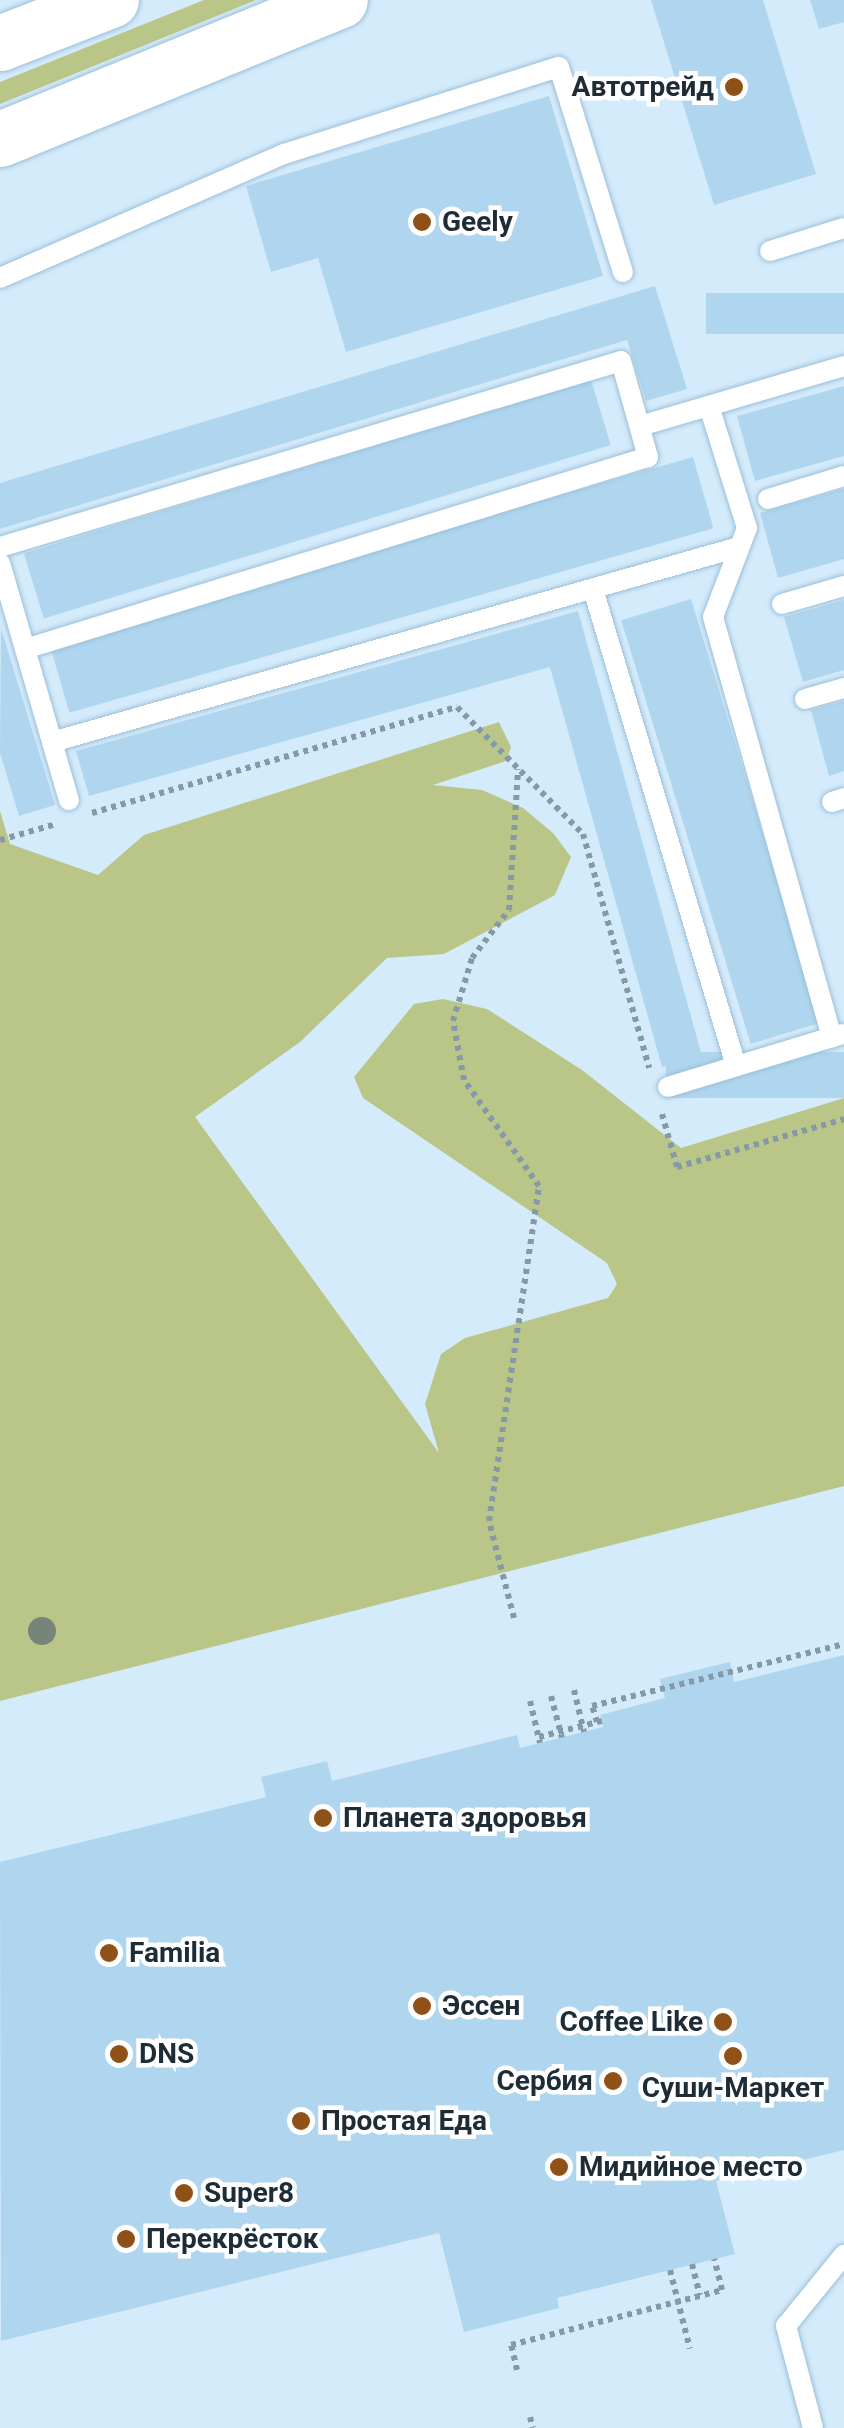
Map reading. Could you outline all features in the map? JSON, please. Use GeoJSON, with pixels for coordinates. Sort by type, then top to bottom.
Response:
{"type":"FeatureCollection","features":[{"type":"Feature","properties":{"kind":"main road"},"geometry":{"type":"LineString","coordinates":[[0,43],[111,0]]}},
{"type":"Feature","properties":{"kind":"main road"},"geometry":{"type":"LineString","coordinates":[[0,139],[340,0]]}},
{"type":"Feature","properties":{"kind":"lane"},"geometry":{"type":"LineString","coordinates":[[0,278],[284,154],[559,67],[623,272]]}},
{"type":"Feature","properties":{"kind":"lane"},"geometry":{"type":"LineString","coordinates":[[770,251],[844,228]]}},
{"type":"Feature","properties":{"kind":"lane"},"geometry":{"type":"LineString","coordinates":[[0,548],[621,361],[648,458],[25,649]]}},
{"type":"Feature","properties":{"kind":"lane"},"geometry":{"type":"LineString","coordinates":[[640,426],[844,366]]}},
{"type":"Feature","properties":{"kind":"lane"},"geometry":{"type":"LineString","coordinates":[[659,1085],[838,1035],[713,617],[747,528],[710,406]]}},
{"type":"Feature","properties":{"kind":"lane"},"geometry":{"type":"LineString","coordinates":[[768,499],[844,476]]}},
{"type":"Feature","properties":{"kind":"lane"},"geometry":{"type":"LineString","coordinates":[[52,742],[739,547]]}},
{"type":"Feature","properties":{"kind":"lane"},"geometry":{"type":"LineString","coordinates":[[0,563],[69,800]]}},
{"type":"Feature","properties":{"kind":"lane"},"geometry":{"type":"LineString","coordinates":[[782,604],[844,586]]}},
{"type":"Feature","properties":{"kind":"lane"},"geometry":{"type":"LineString","coordinates":[[593,589],[736,1066]]}},
{"type":"Feature","properties":{"kind":"lane"},"geometry":{"type":"LineString","coordinates":[[805,699],[844,688]]}},
{"type":"Feature","properties":{"kind":"lane"},"geometry":{"type":"LineString","coordinates":[[812,2428],[786,2326],[844,2255]]}},
{"type":"Feature","properties":{"kind":"path"},"geometry":{"type":"LineString","coordinates":[[0,840],[457,706],[583,834],[659,1085],[678,1167],[844,1119]]}},
{"type":"Feature","properties":{"kind":"path"},"geometry":{"type":"LineString","coordinates":[[514,1618],[488,1521],[539,1186],[464,1080],[453,1021],[472,958],[509,910],[518,768]]}},
{"type":"Feature","properties":{"kind":"path"},"geometry":{"type":"LineString","coordinates":[[530,1701],[540,1740],[599,1721],[592,1706],[844,1644]]}},
{"type":"Feature","properties":{"kind":"path"},"geometry":{"type":"LineString","coordinates":[[574,1690],[583,1729]]}},
{"type":"Feature","properties":{"kind":"path"},"geometry":{"type":"LineString","coordinates":[[551,1696],[561,1734]]}},
{"type":"Feature","properties":{"kind":"path"},"geometry":{"type":"LineString","coordinates":[[517,2370],[510,2345],[722,2290],[714,2259]]}},
{"type":"Feature","properties":{"kind":"path"},"geometry":{"type":"LineString","coordinates":[[692,2264],[700,2296]]}},
{"type":"Feature","properties":{"kind":"path"},"geometry":{"type":"LineString","coordinates":[[670,2270],[690,2349]]}},
{"type":"Feature","properties":{"kind":"path"},"geometry":{"type":"LineString","coordinates":[[530,2416],[532,2428]]}},
{"type":"Feature","properties":{"kind":"green space"},"geometry":{"type":"Polygon","coordinates":[[[204,0],[256,0],[0,104],[0,82],[204,0]]]}},
{"type":"Feature","properties":{"kind":"green space"},"geometry":{"type":"Polygon","coordinates":[[[499,722],[511,747],[506,761],[433,785],[482,790],[523,808],[553,833],[571,857],[555,895],[444,954],[387,958],[300,1042],[195,1117],[439,1453],[425,1404],[441,1354],[465,1338],[608,1298],[617,1284],[607,1263],[363,1098],[354,1077],[414,1004],[443,999],[487,1009],[582,1070],[681,1148],[844,1098],[844,1486],[0,1701],[0,811],[10,844],[98,875],[144,835],[499,722]]]}},
{"type":"Feature","properties":{"kind":"building","name":"Автотрейд"},"geometry":{"type":"Polygon","coordinates":[[[651,0],[763,0],[816,174],[714,205],[651,0]]]}},
{"type":"Feature","properties":{"kind":"building"},"geometry":{"type":"Polygon","coordinates":[[[810,0],[844,0],[844,22],[819,29],[810,0]]]}},
{"type":"Feature","properties":{"kind":"building","name":"Geely"},"geometry":{"type":"Polygon","coordinates":[[[549,96],[603,276],[346,352],[318,258],[271,272],[246,186],[549,96]]]}},
{"type":"Feature","properties":{"kind":"building"},"geometry":{"type":"Polygon","coordinates":[[[655,286],[687,389],[646,401],[627,340],[0,529],[0,483],[655,286]]]}},
{"type":"Feature","properties":{"kind":"building"},"geometry":{"type":"Polygon","coordinates":[[[706,293],[844,293],[844,334],[706,334],[706,293]]]}},
{"type":"Feature","properties":{"kind":"building"},"geometry":{"type":"Polygon","coordinates":[[[591,380],[611,445],[44,618],[24,553],[591,380]]]}},
{"type":"Feature","properties":{"kind":"building"},"geometry":{"type":"Polygon","coordinates":[[[844,386],[844,456],[755,481],[737,416],[844,386]]]}},
{"type":"Feature","properties":{"kind":"building"},"geometry":{"type":"Polygon","coordinates":[[[693,457],[713,528],[69,713],[49,642],[693,457]]]}},
{"type":"Feature","properties":{"kind":"building"},"geometry":{"type":"Polygon","coordinates":[[[844,489],[844,559],[778,578],[760,513],[844,489]]]}},
{"type":"Feature","properties":{"kind":"building"},"geometry":{"type":"Polygon","coordinates":[[[691,599],[821,1023],[751,1044],[621,620],[691,599]]]}},
{"type":"Feature","properties":{"kind":"building"},"geometry":{"type":"Polygon","coordinates":[[[844,600],[844,670],[803,682],[784,617],[844,600]]]}},
{"type":"Feature","properties":{"kind":"building"},"geometry":{"type":"Polygon","coordinates":[[[578,611],[702,1056],[662,1067],[550,667],[89,796],[76,751],[578,611]]]}},
{"type":"Feature","properties":{"kind":"building"},"geometry":{"type":"Polygon","coordinates":[[[1,628],[55,805],[19,816],[0,753],[1,628]]]}},
{"type":"Feature","properties":{"kind":"building"},"geometry":{"type":"Polygon","coordinates":[[[844,701],[844,771],[829,776],[811,710],[844,701]]]}},
{"type":"Feature","properties":{"kind":"building"},"geometry":{"type":"Polygon","coordinates":[[[666,1052],[844,1052],[844,1098],[666,1098],[666,1052]]]}},
{"type":"Feature","properties":{"kind":"building","name":"Эссен"},"geometry":{"type":"Polygon","coordinates":[[[844,1655],[844,2150],[716,2181],[735,2254],[557,2298],[559,2308],[464,2332],[439,2233],[1,2341],[0,1862],[266,1797],[261,1777],[327,1761],[332,1781],[517,1735],[520,1748],[603,1727],[600,1715],[665,1698],[660,1679],[730,1662],[734,1682],[844,1655]]]}},
{"type":"Feature","properties":{"kind":"place","name":"Автотрейд"},"geometry":{"type":"Point","coordinates":[734,87]}},
{"type":"Feature","properties":{"kind":"place","name":"Geely"},"geometry":{"type":"Point","coordinates":[422,222]}},
{"type":"Feature","properties":{"kind":"place","name":"Планета здоровья"},"geometry":{"type":"Point","coordinates":[323,1818]}},
{"type":"Feature","properties":{"kind":"place","name":"Familia"},"geometry":{"type":"Point","coordinates":[109,1953]}},
{"type":"Feature","properties":{"kind":"place","name":"Эссен"},"geometry":{"type":"Point","coordinates":[422,2006]}},
{"type":"Feature","properties":{"kind":"place","name":"Coffee Like"},"geometry":{"type":"Point","coordinates":[723,2022]}},
{"type":"Feature","properties":{"kind":"place","name":"DNS"},"geometry":{"type":"Point","coordinates":[119,2054]}},
{"type":"Feature","properties":{"kind":"place","name":"Суши-Маркет"},"geometry":{"type":"Point","coordinates":[733,2056]}},
{"type":"Feature","properties":{"kind":"place","name":"Сербия"},"geometry":{"type":"Point","coordinates":[613,2081]}},
{"type":"Feature","properties":{"kind":"place","name":"Простая Еда"},"geometry":{"type":"Point","coordinates":[301,2121]}},
{"type":"Feature","properties":{"kind":"place","name":"Мидийное место"},"geometry":{"type":"Point","coordinates":[559,2167]}},
{"type":"Feature","properties":{"kind":"place","name":"Super8"},"geometry":{"type":"Point","coordinates":[184,2193]}},
{"type":"Feature","properties":{"kind":"place","name":"Перекрёсток"},"geometry":{"type":"Point","coordinates":[126,2239]}}]}
